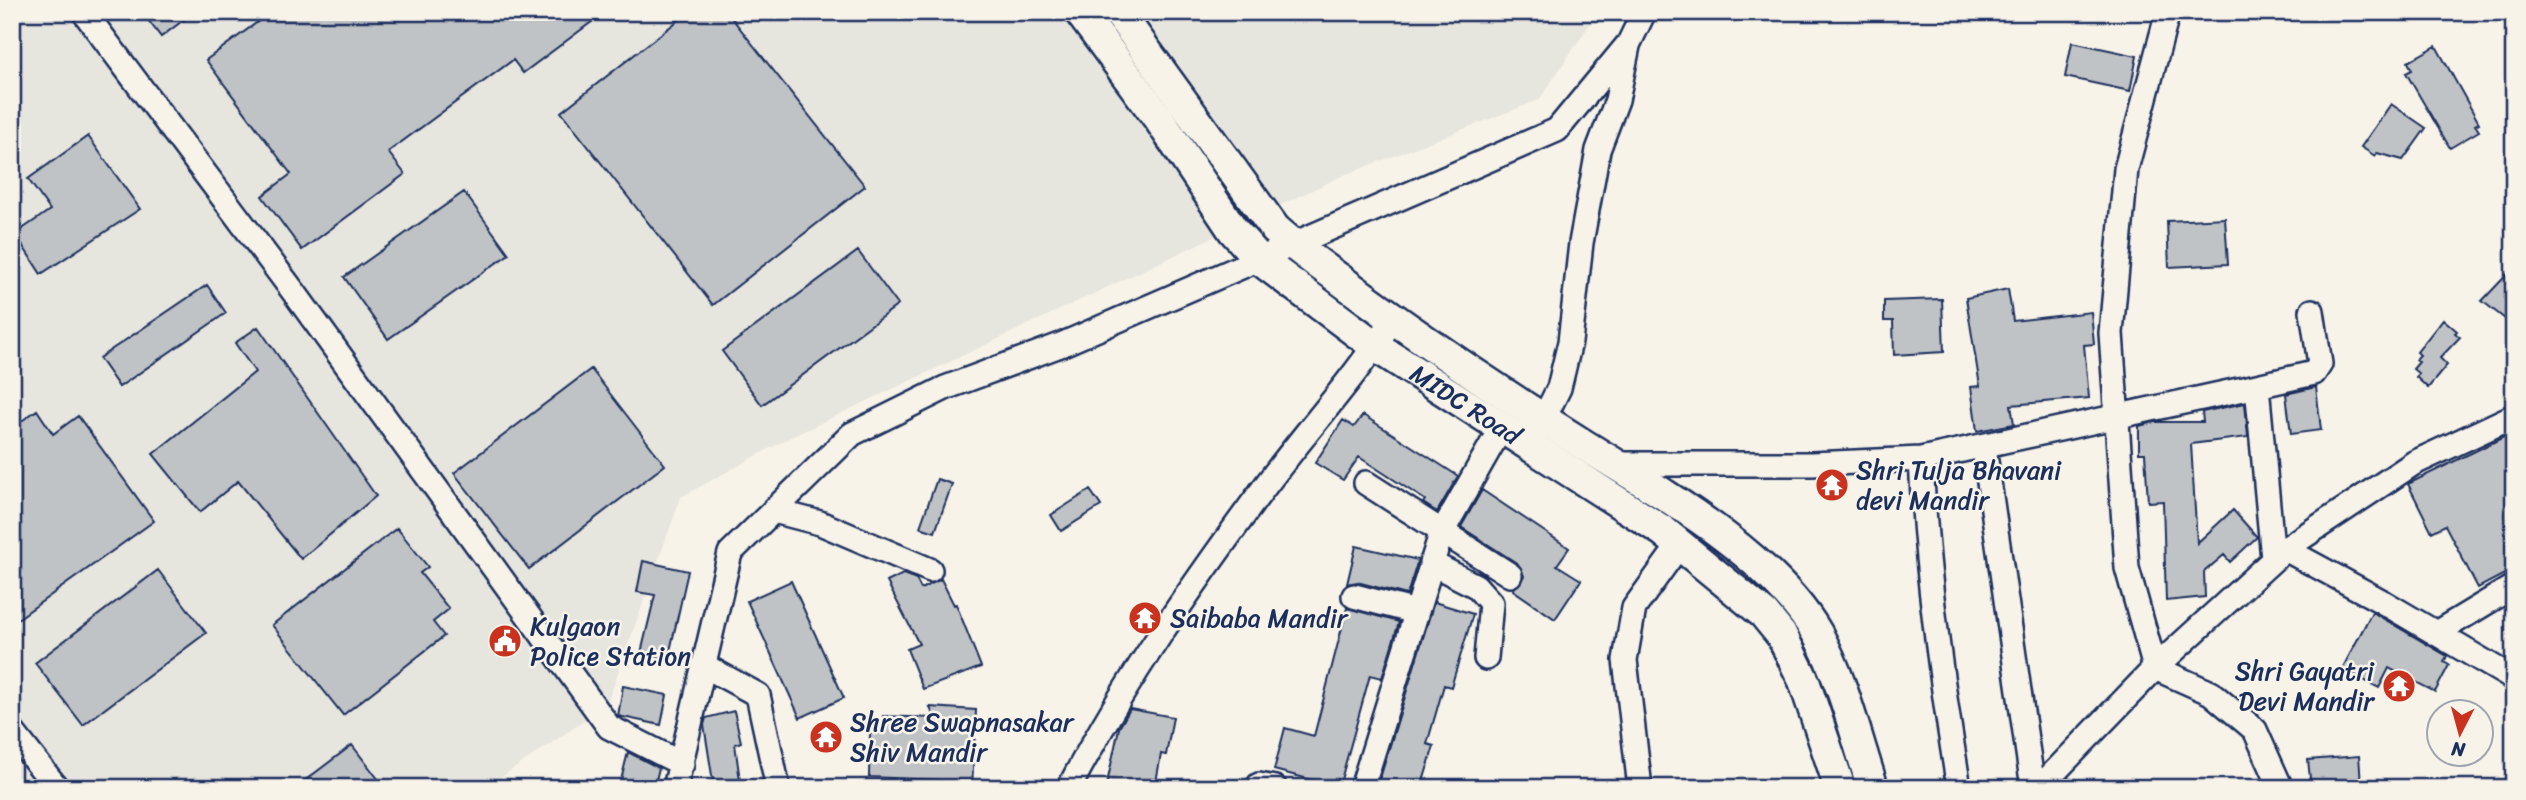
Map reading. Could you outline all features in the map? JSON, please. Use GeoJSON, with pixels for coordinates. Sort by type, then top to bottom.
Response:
{"type":"FeatureCollection","features":[{"type":"Feature","properties":{"kind":"main road","name":"MIDC Road"},"geometry":{"type":"LineString","coordinates":[[1080,12],[1149,106],[1233,230],[1259,260],[1375,346],[1680,544],[1744,596],[1782,636],[1804,681],[1840,788]]}},
{"type":"Feature","properties":{"kind":"main road","name":"MIDC Road"},"geometry":{"type":"LineString","coordinates":[[1118,12],[1275,229],[1293,246],[1392,320],[1682,506],[1765,571],[1798,606],[1817,634],[1833,669],[1873,788]]}},
{"type":"Feature","properties":{"kind":"main road"},"geometry":{"type":"LineString","coordinates":[[1149,106],[1175,89]]}},
{"type":"Feature","properties":{"kind":"street"},"geometry":{"type":"LineString","coordinates":[[84,12],[296,295],[609,727],[682,764]]}},
{"type":"Feature","properties":{"kind":"street"},"geometry":{"type":"LineString","coordinates":[[675,788],[730,554],[852,434],[945,388],[1063,344],[1557,130],[1629,43],[1644,12]]}},
{"type":"Feature","properties":{"kind":"street"},"geometry":{"type":"LineString","coordinates":[[2155,668],[2127,568],[2111,333],[2126,169],[2168,12]]}},
{"type":"Feature","properties":{"kind":"street"},"geometry":{"type":"LineString","coordinates":[[1530,447],[1559,388],[1570,341],[1581,243],[1598,150],[1617,100],[1629,43]]}},
{"type":"Feature","properties":{"kind":"street"},"geometry":{"type":"LineString","coordinates":[[1615,464],[1812,464],[1921,459],[1984,447],[2314,373],[2320,364],[2312,311]]}},
{"type":"Feature","properties":{"kind":"street"},"geometry":{"type":"LineString","coordinates":[[1069,788],[1143,659],[1264,489],[1375,346],[1392,320]]}},
{"type":"Feature","properties":{"kind":"street"},"geometry":{"type":"LineString","coordinates":[[2257,386],[2279,554]]}},
{"type":"Feature","properties":{"kind":"street"},"geometry":{"type":"LineString","coordinates":[[2039,788],[2155,668],[2279,554],[2414,463],[2514,416]]}},
{"type":"Feature","properties":{"kind":"street"},"geometry":{"type":"LineString","coordinates":[[1362,788],[1441,534],[1501,428]]}},
{"type":"Feature","properties":{"kind":"street"},"geometry":{"type":"LineString","coordinates":[[1984,447],[2034,788]]}},
{"type":"Feature","properties":{"kind":"street"},"geometry":{"type":"LineString","coordinates":[[1921,459],[1926,556],[1934,628],[1959,788]]}},
{"type":"Feature","properties":{"kind":"street"},"geometry":{"type":"LineString","coordinates":[[1366,482],[1441,534],[1510,575]]}},
{"type":"Feature","properties":{"kind":"street"},"geometry":{"type":"LineString","coordinates":[[774,511],[831,527],[930,570]]}},
{"type":"Feature","properties":{"kind":"street"},"geometry":{"type":"LineString","coordinates":[[1640,788],[1625,660],[1634,608],[1680,544]]}},
{"type":"Feature","properties":{"kind":"street"},"geometry":{"type":"LineString","coordinates":[[2279,554],[2435,634],[2514,679]]}},
{"type":"Feature","properties":{"kind":"street"},"geometry":{"type":"LineString","coordinates":[[1431,563],[1476,586],[1491,603],[1486,657]]}},
{"type":"Feature","properties":{"kind":"street"},"geometry":{"type":"LineString","coordinates":[[2435,634],[2514,586]]}},
{"type":"Feature","properties":{"kind":"street"},"geometry":{"type":"LineString","coordinates":[[1353,596],[1416,612]]}},
{"type":"Feature","properties":{"kind":"street"},"geometry":{"type":"LineString","coordinates":[[703,665],[758,695],[778,788]]}},
{"type":"Feature","properties":{"kind":"street"},"geometry":{"type":"LineString","coordinates":[[2155,668],[2211,693],[2255,730],[2281,788]]}},
{"type":"Feature","properties":{"kind":"street"},"geometry":{"type":"LineString","coordinates":[[12,731],[57,788]]}},
{"type":"Feature","properties":{"kind":"shaded area"},"geometry":{"type":"Polygon","coordinates":[[[12,12],[1598,12],[1539,100],[1344,175],[789,438],[681,497],[606,706],[485,788],[12,788],[12,12]]]}},
{"type":"Feature","properties":{"kind":"building"},"geometry":{"type":"Polygon","coordinates":[[[142,12],[194,12],[161,37],[142,12]]]}},
{"type":"Feature","properties":{"kind":"building"},"geometry":{"type":"Polygon","coordinates":[[[271,12],[605,12],[523,73],[513,60],[388,152],[405,174],[302,250],[262,196],[291,174],[206,60],[271,12]]]}},
{"type":"Feature","properties":{"kind":"building"},"geometry":{"type":"Polygon","coordinates":[[[689,12],[727,12],[865,186],[713,305],[561,112],[689,12]]]}},
{"type":"Feature","properties":{"kind":"building"},"geometry":{"type":"Polygon","coordinates":[[[2072,42],[2137,56],[2130,91],[2065,77],[2072,42]]]}},
{"type":"Feature","properties":{"kind":"building"},"geometry":{"type":"Polygon","coordinates":[[[2436,46],[2479,123],[2475,125],[2479,131],[2450,148],[2406,73],[2412,70],[2408,62],[2436,46]]]}},
{"type":"Feature","properties":{"kind":"building"},"geometry":{"type":"Polygon","coordinates":[[[2391,104],[2426,128],[2403,160],[2377,153],[2375,156],[2361,147],[2391,104]]]}},
{"type":"Feature","properties":{"kind":"building"},"geometry":{"type":"Polygon","coordinates":[[[88,136],[140,209],[41,274],[15,234],[50,210],[28,179],[88,136]]]}},
{"type":"Feature","properties":{"kind":"building"},"geometry":{"type":"Polygon","coordinates":[[[464,192],[509,254],[388,339],[344,277],[464,192]]]}},
{"type":"Feature","properties":{"kind":"building"},"geometry":{"type":"Polygon","coordinates":[[[2225,218],[2228,264],[2169,267],[2167,221],[2225,218]]]}},
{"type":"Feature","properties":{"kind":"building"},"geometry":{"type":"Polygon","coordinates":[[[858,251],[898,305],[762,405],[722,351],[858,251]]]}},
{"type":"Feature","properties":{"kind":"building"},"geometry":{"type":"Polygon","coordinates":[[[2514,267],[2514,326],[2482,301],[2514,267]]]}},
{"type":"Feature","properties":{"kind":"building"},"geometry":{"type":"Polygon","coordinates":[[[207,285],[226,313],[119,387],[99,358],[207,285]]]}},
{"type":"Feature","properties":{"kind":"building"},"geometry":{"type":"Polygon","coordinates":[[[2008,289],[2013,321],[2091,312],[2094,344],[2084,345],[2089,398],[2011,405],[2014,424],[1977,431],[1971,387],[1980,386],[1966,298],[2008,289]]]}},
{"type":"Feature","properties":{"kind":"building"},"geometry":{"type":"Polygon","coordinates":[[[1942,299],[1944,352],[1894,355],[1893,321],[1884,321],[1884,301],[1942,299]]]}},
{"type":"Feature","properties":{"kind":"building"},"geometry":{"type":"Polygon","coordinates":[[[2443,319],[2460,337],[2440,358],[2447,365],[2428,388],[2416,377],[2419,374],[2413,369],[2419,362],[2416,359],[2420,355],[2417,352],[2443,319]]]}},
{"type":"Feature","properties":{"kind":"building"},"geometry":{"type":"Polygon","coordinates":[[[258,327],[376,496],[301,559],[238,481],[200,512],[153,454],[255,372],[235,343],[258,327]]]}},
{"type":"Feature","properties":{"kind":"building"},"geometry":{"type":"Polygon","coordinates":[[[591,369],[665,465],[529,569],[454,473],[591,369]]]}},
{"type":"Feature","properties":{"kind":"building"},"geometry":{"type":"Polygon","coordinates":[[[2316,387],[2321,430],[2291,434],[2286,394],[2316,387]]]}},
{"type":"Feature","properties":{"kind":"building"},"geometry":{"type":"Polygon","coordinates":[[[2245,403],[2248,437],[2191,444],[2197,543],[2233,510],[2257,537],[2230,562],[2224,555],[2204,572],[2205,597],[2166,601],[2163,501],[2148,502],[2145,453],[2139,453],[2139,426],[2155,422],[2203,422],[2202,412],[2245,403]]]}},
{"type":"Feature","properties":{"kind":"building"},"geometry":{"type":"Polygon","coordinates":[[[37,410],[53,434],[78,416],[154,521],[12,623],[12,428],[37,410]]]}},
{"type":"Feature","properties":{"kind":"building"},"geometry":{"type":"Polygon","coordinates":[[[1363,415],[1458,476],[1437,512],[1423,503],[1425,500],[1359,457],[1343,480],[1315,463],[1343,420],[1354,427],[1363,415]]]}},
{"type":"Feature","properties":{"kind":"building"},"geometry":{"type":"Polygon","coordinates":[[[2514,432],[2514,569],[2478,588],[2445,525],[2432,532],[2408,484],[2514,432]]]}},
{"type":"Feature","properties":{"kind":"building"},"geometry":{"type":"Polygon","coordinates":[[[937,479],[952,484],[935,532],[920,527],[937,479]]]}},
{"type":"Feature","properties":{"kind":"building"},"geometry":{"type":"Polygon","coordinates":[[[1090,490],[1101,506],[1061,531],[1051,515],[1090,490]]]}},
{"type":"Feature","properties":{"kind":"building"},"geometry":{"type":"Polygon","coordinates":[[[1482,490],[1569,548],[1557,565],[1581,580],[1555,619],[1513,590],[1524,576],[1518,564],[1461,527],[1482,490]]]}},
{"type":"Feature","properties":{"kind":"building"},"geometry":{"type":"Polygon","coordinates":[[[397,528],[428,567],[420,573],[449,609],[433,622],[444,636],[343,715],[272,625],[397,528]]]}},
{"type":"Feature","properties":{"kind":"building"},"geometry":{"type":"Polygon","coordinates":[[[1356,546],[1418,560],[1407,595],[1357,582],[1347,584],[1356,546]]]}},
{"type":"Feature","properties":{"kind":"building"},"geometry":{"type":"Polygon","coordinates":[[[643,561],[688,571],[668,660],[641,653],[655,595],[637,592],[643,561]]]}},
{"type":"Feature","properties":{"kind":"building"},"geometry":{"type":"Polygon","coordinates":[[[158,570],[206,633],[83,725],[35,663],[158,570]]]}},
{"type":"Feature","properties":{"kind":"building"},"geometry":{"type":"Polygon","coordinates":[[[903,574],[916,579],[921,589],[941,579],[954,605],[956,604],[981,667],[923,689],[907,649],[919,644],[887,582],[903,574]]]}},
{"type":"Feature","properties":{"kind":"building"},"geometry":{"type":"Polygon","coordinates":[[[791,581],[844,698],[800,718],[747,601],[791,581]]]}},
{"type":"Feature","properties":{"kind":"building"},"geometry":{"type":"Polygon","coordinates":[[[1434,602],[1473,614],[1451,687],[1444,685],[1427,744],[1434,746],[1421,788],[1377,788],[1434,602]]]}},
{"type":"Feature","properties":{"kind":"building"},"geometry":{"type":"Polygon","coordinates":[[[1347,608],[1399,622],[1382,678],[1370,675],[1339,787],[1274,770],[1285,728],[1314,736],[1347,608]]]}},
{"type":"Feature","properties":{"kind":"building"},"geometry":{"type":"Polygon","coordinates":[[[2372,612],[2447,656],[2444,662],[2449,665],[2435,692],[2389,668],[2379,688],[2342,669],[2372,612]]]}},
{"type":"Feature","properties":{"kind":"building"},"geometry":{"type":"Polygon","coordinates":[[[623,686],[667,695],[661,725],[618,716],[623,686]]]}},
{"type":"Feature","properties":{"kind":"building"},"geometry":{"type":"Polygon","coordinates":[[[930,707],[976,710],[972,788],[936,788],[937,780],[869,777],[870,733],[882,733],[883,716],[934,718],[930,707]]]}},
{"type":"Feature","properties":{"kind":"building"},"geometry":{"type":"Polygon","coordinates":[[[1130,709],[1173,717],[1166,755],[1161,754],[1155,788],[1106,788],[1119,728],[1130,709]]]}},
{"type":"Feature","properties":{"kind":"building"},"geometry":{"type":"Polygon","coordinates":[[[734,711],[741,742],[735,744],[741,788],[714,788],[704,725],[706,718],[734,711]]]}},
{"type":"Feature","properties":{"kind":"building"},"geometry":{"type":"Polygon","coordinates":[[[352,745],[385,788],[295,788],[352,745]]]}},
{"type":"Feature","properties":{"kind":"building"},"geometry":{"type":"Polygon","coordinates":[[[628,752],[659,768],[654,788],[619,788],[628,752]]]}},
{"type":"Feature","properties":{"kind":"building"},"geometry":{"type":"Polygon","coordinates":[[[2359,756],[2361,783],[2311,787],[2308,760],[2359,756]]]}},
{"type":"Feature","properties":{"kind":"place","name":"Shri Tulja Bhavani devi Mandir"},"geometry":{"type":"Point","coordinates":[1832,485]}},
{"type":"Feature","properties":{"kind":"place","name":"Saibaba Mandir"},"geometry":{"type":"Point","coordinates":[1145,618]}},
{"type":"Feature","properties":{"kind":"place","name":"Kulgaon Police Station"},"geometry":{"type":"Point","coordinates":[505,641]}},
{"type":"Feature","properties":{"kind":"place","name":"Shri Gayatri Devi Mandir"},"geometry":{"type":"Point","coordinates":[2399,686]}},
{"type":"Feature","properties":{"kind":"place","name":"Shree Swapnasakar Shiv Mandir"},"geometry":{"type":"Point","coordinates":[826,737]}}]}
